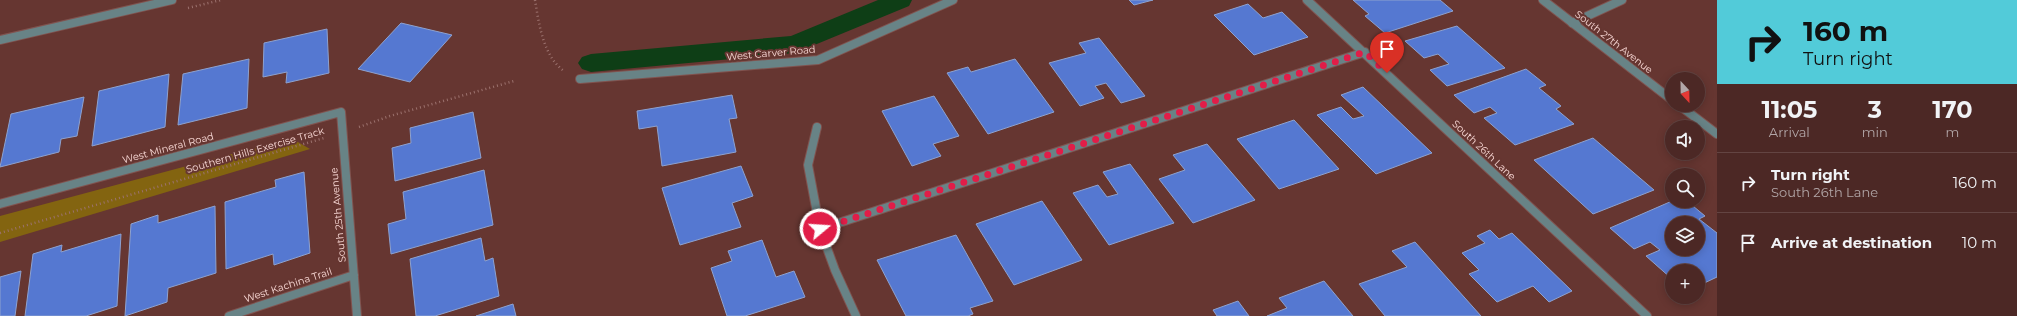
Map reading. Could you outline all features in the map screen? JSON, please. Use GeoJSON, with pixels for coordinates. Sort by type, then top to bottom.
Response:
{"type":"FeatureCollection","features":[{"type":"Feature","properties":{"kind":"street"},"geometry":{"type":"LineString","coordinates":[[0,40],[172,0]]}},
{"type":"Feature","properties":{"kind":"street","name":"West Carver Road"},"geometry":{"type":"LineString","coordinates":[[580,79],[818,60],[953,0]]}},
{"type":"Feature","properties":{"kind":"street","name":"South 26th Lane"},"geometry":{"type":"LineString","coordinates":[[1307,0],[1365,52],[1647,316]]}},
{"type":"Feature","properties":{"kind":"street","name":"South 27th Avenue"},"geometry":{"type":"LineString","coordinates":[[1543,0],[1665,95]]}},
{"type":"Feature","properties":{"kind":"street"},"geometry":{"type":"LineString","coordinates":[[1572,23],[1622,0]]}},
{"type":"Feature","properties":{"kind":"street"},"geometry":{"type":"LineString","coordinates":[[820,229],[1365,52]]}},
{"type":"Feature","properties":{"kind":"street","name":"South 25th Avenue"},"geometry":{"type":"LineString","coordinates":[[341,112],[357,316]]}},
{"type":"Feature","properties":{"kind":"street","name":"West Mineral Road"},"geometry":{"type":"LineString","coordinates":[[0,204],[341,112]]}},
{"type":"Feature","properties":{"kind":"street"},"geometry":{"type":"LineString","coordinates":[[1688,112],[1717,134]]}},
{"type":"Feature","properties":{"kind":"street"},"geometry":{"type":"LineString","coordinates":[[817,128],[808,165],[820,229],[835,270],[856,316]]}},
{"type":"Feature","properties":{"kind":"street","name":"West Kachina Trail"},"geometry":{"type":"LineString","coordinates":[[229,316],[354,275]]}},
{"type":"Feature","properties":{"kind":"path"},"geometry":{"type":"LineString","coordinates":[[535,0],[538,23],[545,44],[558,69]]}},
{"type":"Feature","properties":{"kind":"path","name":"Southern Hills Exercise Track"},"geometry":{"type":"LineString","coordinates":[[0,233],[342,133],[390,116],[514,81]]}},
{"type":"Feature","properties":{"kind":"shaded area"},"geometry":{"type":"Polygon","coordinates":[[[295,137],[296,141],[310,149],[0,242],[0,216],[295,137]]]}},
{"type":"Feature","properties":{"kind":"building"},"geometry":{"type":"Polygon","coordinates":[[[1129,0],[1153,0],[1134,5],[1129,0]]]}},
{"type":"Feature","properties":{"kind":"building"},"geometry":{"type":"Polygon","coordinates":[[[1353,0],[1440,0],[1453,11],[1385,33],[1365,16],[1369,14],[1353,0]]]}},
{"type":"Feature","properties":{"kind":"building"},"geometry":{"type":"Polygon","coordinates":[[[1248,4],[1263,18],[1282,12],[1308,37],[1254,55],[1214,15],[1248,4]]]}},
{"type":"Feature","properties":{"kind":"building"},"geometry":{"type":"Polygon","coordinates":[[[401,23],[452,35],[410,82],[358,69],[401,23]]]}},
{"type":"Feature","properties":{"kind":"building"},"geometry":{"type":"Polygon","coordinates":[[[1457,26],[1505,68],[1447,86],[1430,70],[1449,64],[1438,54],[1424,58],[1405,41],[1457,26]]]}},
{"type":"Feature","properties":{"kind":"building"},"geometry":{"type":"Polygon","coordinates":[[[327,29],[329,73],[286,83],[287,72],[263,77],[264,43],[327,29]]]}},
{"type":"Feature","properties":{"kind":"building"},"geometry":{"type":"Polygon","coordinates":[[[1099,38],[1145,96],[1121,103],[1106,83],[1095,86],[1104,98],[1080,106],[1049,63],[1086,53],[1079,43],[1099,38]]]}},
{"type":"Feature","properties":{"kind":"building"},"geometry":{"type":"Polygon","coordinates":[[[249,59],[247,108],[178,125],[183,74],[249,59]]]}},
{"type":"Feature","properties":{"kind":"building"},"geometry":{"type":"Polygon","coordinates":[[[1015,59],[1054,112],[988,134],[947,73],[968,67],[971,72],[1015,59]]]}},
{"type":"Feature","properties":{"kind":"building"},"geometry":{"type":"Polygon","coordinates":[[[1526,69],[1546,85],[1539,88],[1561,106],[1556,109],[1574,124],[1515,145],[1484,118],[1497,113],[1490,107],[1474,113],[1454,95],[1526,69]]]}},
{"type":"Feature","properties":{"kind":"building"},"geometry":{"type":"Polygon","coordinates":[[[169,74],[165,127],[92,146],[99,91],[169,74]]]}},
{"type":"Feature","properties":{"kind":"building"},"geometry":{"type":"Polygon","coordinates":[[[1363,87],[1432,153],[1376,174],[1317,115],[1341,107],[1353,119],[1364,116],[1341,95],[1363,87]]]}},
{"type":"Feature","properties":{"kind":"building"},"geometry":{"type":"Polygon","coordinates":[[[732,95],[737,118],[729,119],[736,152],[662,166],[657,126],[639,129],[637,111],[732,95]]]}},
{"type":"Feature","properties":{"kind":"building"},"geometry":{"type":"Polygon","coordinates":[[[934,96],[959,136],[933,144],[941,156],[912,166],[882,111],[934,96]]]}},
{"type":"Feature","properties":{"kind":"building"},"geometry":{"type":"Polygon","coordinates":[[[84,97],[77,136],[61,139],[59,152],[0,167],[11,114],[84,97]]]}},
{"type":"Feature","properties":{"kind":"building"},"geometry":{"type":"Polygon","coordinates":[[[473,112],[481,158],[395,181],[392,148],[411,143],[410,128],[473,112]]]}},
{"type":"Feature","properties":{"kind":"building"},"geometry":{"type":"Polygon","coordinates":[[[1294,120],[1339,169],[1279,189],[1237,139],[1294,120]]]}},
{"type":"Feature","properties":{"kind":"building"},"geometry":{"type":"Polygon","coordinates":[[[1593,138],[1654,190],[1593,214],[1534,160],[1593,138]]]}},
{"type":"Feature","properties":{"kind":"building"},"geometry":{"type":"Polygon","coordinates":[[[1207,144],[1255,200],[1193,223],[1159,179],[1185,170],[1173,155],[1207,144]]]}},
{"type":"Feature","properties":{"kind":"building"},"geometry":{"type":"Polygon","coordinates":[[[1130,164],[1174,223],[1109,245],[1073,193],[1098,185],[1107,197],[1118,194],[1103,172],[1130,164]]]}},
{"type":"Feature","properties":{"kind":"building"},"geometry":{"type":"Polygon","coordinates":[[[741,166],[753,196],[732,203],[741,227],[680,245],[662,188],[741,166]]]}},
{"type":"Feature","properties":{"kind":"building"},"geometry":{"type":"Polygon","coordinates":[[[484,170],[493,225],[391,254],[388,224],[406,219],[403,192],[484,170]]]}},
{"type":"Feature","properties":{"kind":"building"},"geometry":{"type":"Polygon","coordinates":[[[304,172],[310,253],[274,265],[273,254],[226,269],[225,202],[276,187],[275,180],[304,172]]]}},
{"type":"Feature","properties":{"kind":"building"},"geometry":{"type":"Polygon","coordinates":[[[1042,201],[1082,260],[1014,285],[976,224],[1042,201]]]}},
{"type":"Feature","properties":{"kind":"building"},"geometry":{"type":"Polygon","coordinates":[[[1665,204],[1665,208],[1695,208],[1705,216],[1665,216],[1665,256],[1705,256],[1705,224],[1717,233],[1717,277],[1705,283],[1705,264],[1665,264],[1665,273],[1646,256],[1660,250],[1650,242],[1634,249],[1610,228],[1665,204]]]}},
{"type":"Feature","properties":{"kind":"building"},"geometry":{"type":"Polygon","coordinates":[[[215,206],[216,273],[168,288],[167,302],[125,316],[131,224],[158,215],[158,223],[215,206]]]}},
{"type":"Feature","properties":{"kind":"building"},"geometry":{"type":"Polygon","coordinates":[[[1490,230],[1499,239],[1512,233],[1572,291],[1549,302],[1533,286],[1497,302],[1469,274],[1479,270],[1462,253],[1485,243],[1477,236],[1490,230]]]}},
{"type":"Feature","properties":{"kind":"building"},"geometry":{"type":"Polygon","coordinates":[[[121,234],[117,306],[86,316],[25,316],[33,254],[62,245],[61,252],[121,234]]]}},
{"type":"Feature","properties":{"kind":"building"},"geometry":{"type":"Polygon","coordinates":[[[956,235],[993,301],[970,308],[973,314],[968,316],[906,316],[877,260],[956,235]]]}},
{"type":"Feature","properties":{"kind":"building"},"geometry":{"type":"Polygon","coordinates":[[[481,238],[485,261],[493,258],[499,296],[435,316],[416,316],[410,259],[481,238]]]}},
{"type":"Feature","properties":{"kind":"building"},"geometry":{"type":"Polygon","coordinates":[[[762,240],[776,277],[794,271],[805,297],[745,316],[727,316],[711,268],[732,261],[728,251],[762,240]]]}},
{"type":"Feature","properties":{"kind":"building"},"geometry":{"type":"Polygon","coordinates":[[[1415,242],[1481,316],[1385,316],[1359,284],[1407,267],[1392,251],[1415,242]]]}},
{"type":"Feature","properties":{"kind":"building"},"geometry":{"type":"Polygon","coordinates":[[[21,271],[15,316],[0,316],[0,277],[21,271]]]}},
{"type":"Feature","properties":{"kind":"building"},"geometry":{"type":"Polygon","coordinates":[[[1324,281],[1353,316],[1267,316],[1287,308],[1279,298],[1324,281]]]}},
{"type":"Feature","properties":{"kind":"building"},"geometry":{"type":"Polygon","coordinates":[[[1238,301],[1249,316],[1217,316],[1213,310],[1238,301]]]}},
{"type":"Feature","properties":{"kind":"building"},"geometry":{"type":"Polygon","coordinates":[[[513,304],[516,316],[476,316],[513,304]]]}},
{"type":"Feature","properties":{"kind":"waterway"},"geometry":{"type":"LineString","coordinates":[[591,63],[795,44],[900,0]]}},
{"type":"Feature","properties":{"kind":"route"},"geometry":{"type":"LineString","coordinates":[[820,229],[1365,52],[1387,73]]}}]}
